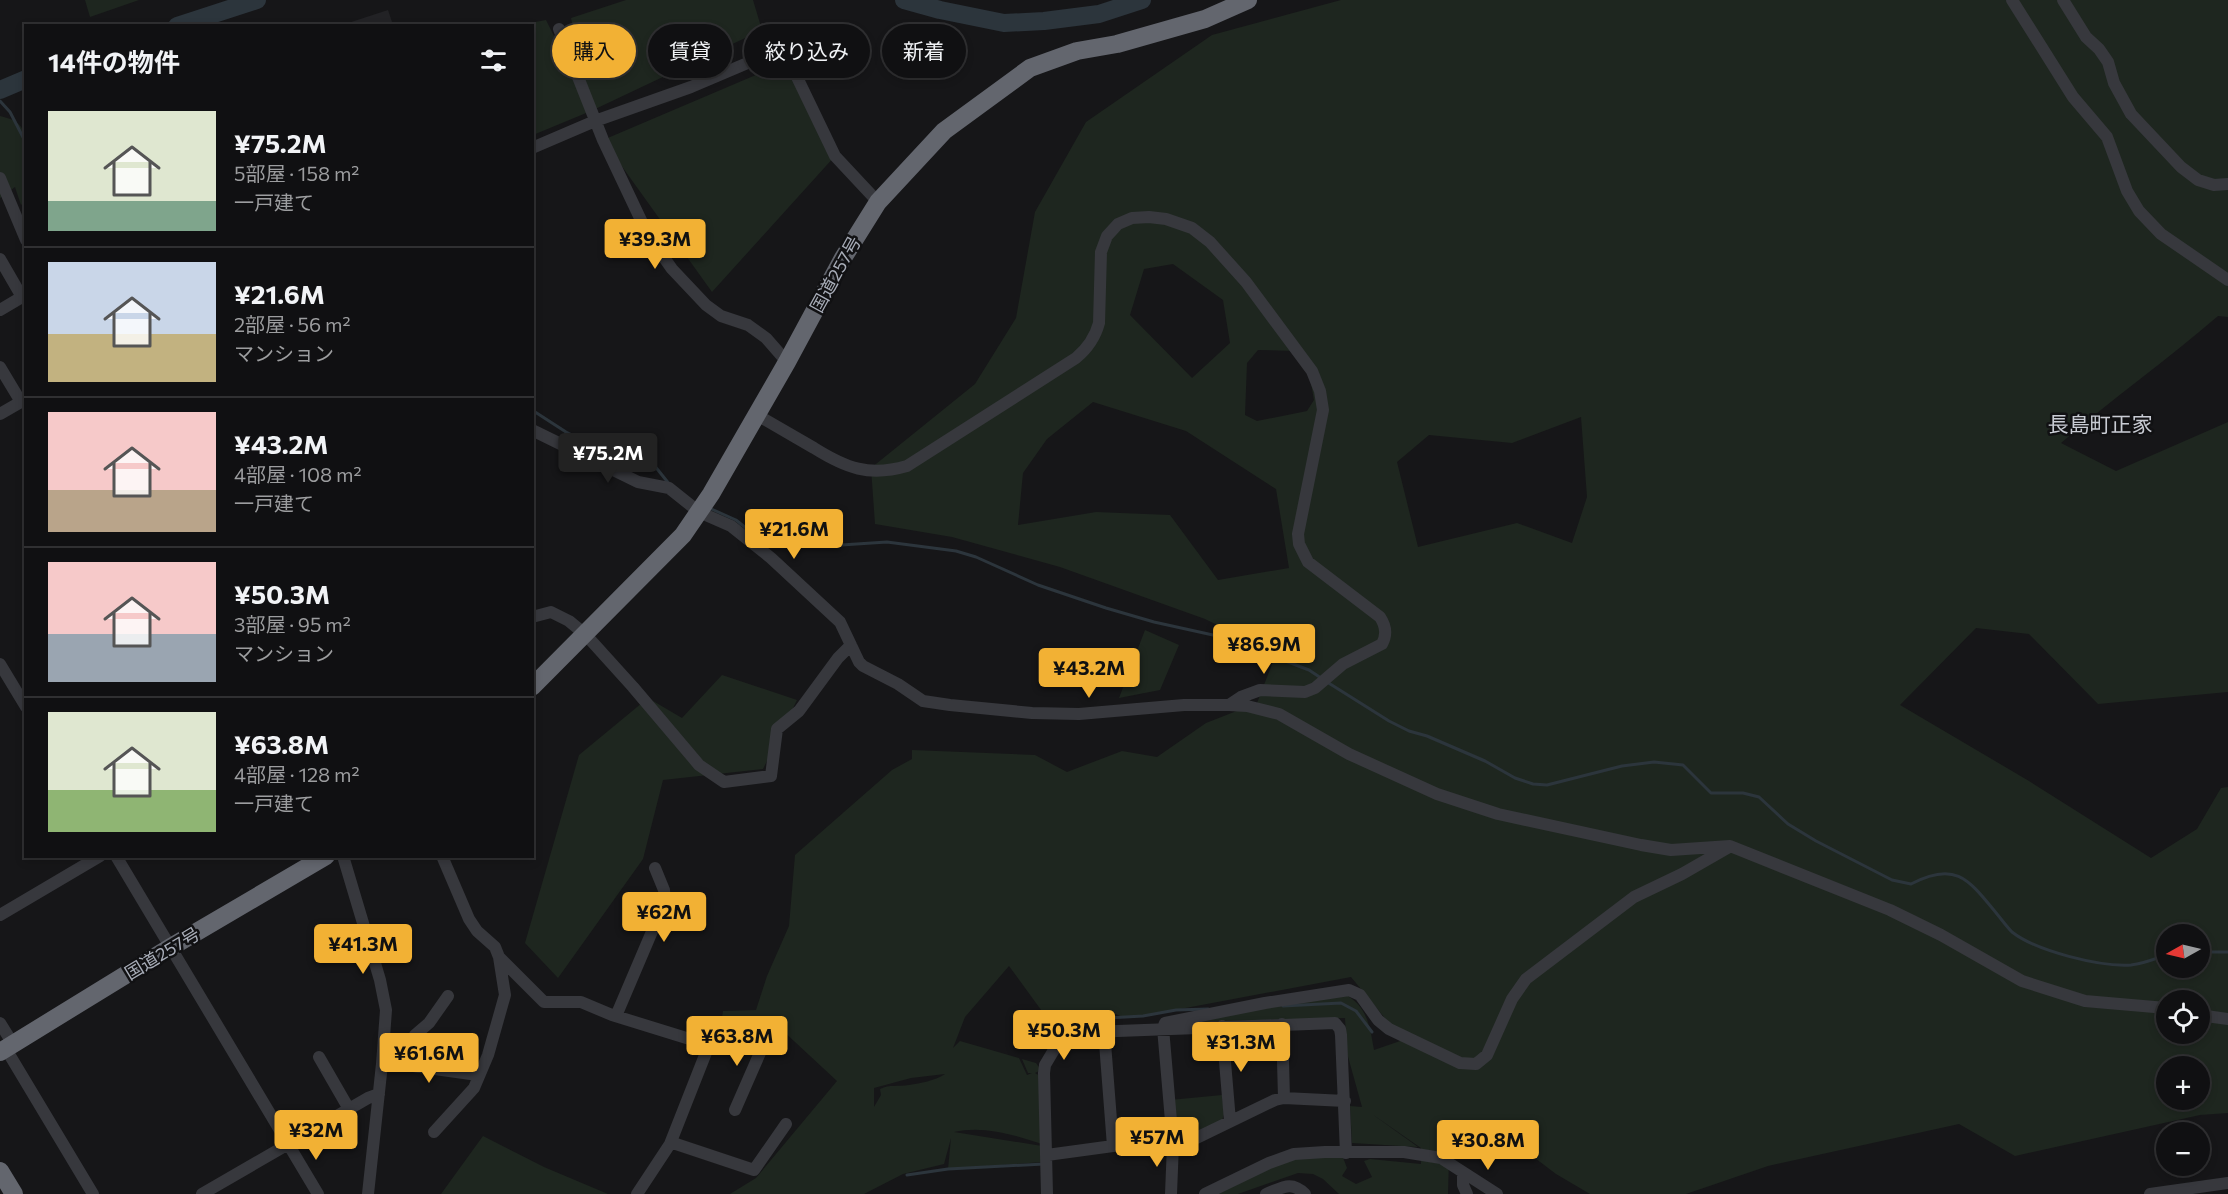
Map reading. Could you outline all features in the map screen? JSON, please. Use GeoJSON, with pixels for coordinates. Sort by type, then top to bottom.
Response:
{"type":"FeatureCollection","features":[{"type":"Feature","properties":{"kind":"highway","name":"国道257号"},"geometry":{"type":"LineString","coordinates":[[534,685],[683,535],[711,494],[787,362],[843,258],[878,202],[944,131],[1030,68],[1077,51],[1116,45],[1205,19],[1248,0]]}},
{"type":"Feature","properties":{"kind":"highway","name":"国道257号"},"geometry":{"type":"LineString","coordinates":[[6,1048],[323,858]]}},
{"type":"Feature","properties":{"kind":"highway"},"geometry":{"type":"LineString","coordinates":[[0,1171],[14,1194]]}},
{"type":"Feature","properties":{"kind":"street"},"geometry":{"type":"LineString","coordinates":[[2012,0],[2073,97],[2107,137],[2127,191],[2139,211],[2161,234],[2228,280]]}},
{"type":"Feature","properties":{"kind":"street"},"geometry":{"type":"LineString","coordinates":[[2063,0],[2086,37],[2099,49],[2108,62],[2114,83],[2131,114],[2181,167],[2198,180],[2214,185],[2228,184]]}},
{"type":"Feature","properties":{"kind":"street"},"geometry":{"type":"LineString","coordinates":[[534,147],[595,121],[690,87],[783,48],[835,156],[878,202]]}},
{"type":"Feature","properties":{"kind":"street"},"geometry":{"type":"LineString","coordinates":[[578,78],[595,121],[648,235],[672,269],[706,305],[721,316],[748,325],[766,338],[787,362]]}},
{"type":"Feature","properties":{"kind":"street"},"geometry":{"type":"LineString","coordinates":[[0,178],[8,198],[21,216]]}},
{"type":"Feature","properties":{"kind":"street"},"geometry":{"type":"LineString","coordinates":[[757,415],[844,466],[863,471],[891,470],[907,466],[1076,358],[1087,348],[1099,323],[1101,252],[1103,244],[1118,224],[1132,218],[1149,217],[1166,219],[1192,228],[1210,242],[1246,282],[1312,371],[1320,391],[1323,410],[1298,534],[1299,544],[1308,562],[1380,617],[1386,634],[1382,644],[1343,664],[1320,685],[1305,692],[1260,690],[1241,697],[1229,705]]}},
{"type":"Feature","properties":{"kind":"street"},"geometry":{"type":"LineString","coordinates":[[0,259],[22,297],[0,310]]}},
{"type":"Feature","properties":{"kind":"street"},"geometry":{"type":"LineString","coordinates":[[0,367],[23,401],[0,414]]}},
{"type":"Feature","properties":{"kind":"street"},"geometry":{"type":"LineString","coordinates":[[534,431],[638,482],[669,488],[699,512],[731,526],[771,558],[840,622],[863,666],[898,684],[923,701],[1032,713],[1079,714],[1184,705],[1247,706],[1279,714],[1350,754],[1437,794],[1498,814],[1671,850],[1730,846],[1890,910],[1941,935],[2022,981],[2085,1001],[2156,1007]]}},
{"type":"Feature","properties":{"kind":"street"},"geometry":{"type":"LineString","coordinates":[[534,616],[551,612],[569,621],[586,634],[699,765],[724,782],[771,776],[777,729],[799,711],[838,658],[851,645]]}},
{"type":"Feature","properties":{"kind":"street"},"geometry":{"type":"LineString","coordinates":[[0,664],[24,704]]}},
{"type":"Feature","properties":{"kind":"street"},"geometry":{"type":"LineString","coordinates":[[1171,1194],[1173,1144],[1163,1028],[1165,1023],[1349,990],[1360,995],[1378,1020],[1389,1029],[1460,1062],[1476,1064],[1487,1055],[1512,999],[1526,979],[1618,908],[1730,846]]}},
{"type":"Feature","properties":{"kind":"street"},"geometry":{"type":"LineString","coordinates":[[0,915],[97,858]]}},
{"type":"Feature","properties":{"kind":"street"},"geometry":{"type":"LineString","coordinates":[[117,858],[318,1194]]}},
{"type":"Feature","properties":{"kind":"street"},"geometry":{"type":"LineString","coordinates":[[344,858],[386,1010],[368,1194]]}},
{"type":"Feature","properties":{"kind":"street"},"geometry":{"type":"LineString","coordinates":[[434,1132],[474,1088],[488,1055],[505,995],[499,957],[495,947],[477,931],[469,919],[443,858]]}},
{"type":"Feature","properties":{"kind":"street"},"geometry":{"type":"LineString","coordinates":[[616,1016],[665,900],[664,890],[655,868]]}},
{"type":"Feature","properties":{"kind":"street"},"geometry":{"type":"LineString","coordinates":[[499,957],[544,1002],[581,1002],[616,1016],[709,1045],[728,1047],[753,1041],[763,1046],[735,1110]]}},
{"type":"Feature","properties":{"kind":"street"},"geometry":{"type":"LineString","coordinates":[[406,1065],[415,1035],[429,1023],[448,996]]}},
{"type":"Feature","properties":{"kind":"street"},"geometry":{"type":"LineString","coordinates":[[2210,1017],[2228,1019]]}},
{"type":"Feature","properties":{"kind":"street"},"geometry":{"type":"LineString","coordinates":[[1047,1194],[1046,1065],[1064,1033],[1331,1022],[1338,1025],[1341,1035],[1346,1153]]}},
{"type":"Feature","properties":{"kind":"street"},"geometry":{"type":"LineString","coordinates":[[0,1023],[6,1048],[93,1194]]}},
{"type":"Feature","properties":{"kind":"street"},"geometry":{"type":"LineString","coordinates":[[1282,1024],[1284,1098]]}},
{"type":"Feature","properties":{"kind":"street"},"geometry":{"type":"LineString","coordinates":[[1222,1026],[1230,1121]]}},
{"type":"Feature","properties":{"kind":"street"},"geometry":{"type":"LineString","coordinates":[[1104,1030],[1113,1146]]}},
{"type":"Feature","properties":{"kind":"street"},"geometry":{"type":"LineString","coordinates":[[637,1194],[670,1144],[709,1045]]}},
{"type":"Feature","properties":{"kind":"street"},"geometry":{"type":"LineString","coordinates":[[319,1057],[349,1108]]}},
{"type":"Feature","properties":{"kind":"street"},"geometry":{"type":"LineString","coordinates":[[382,1064],[478,1075]]}},
{"type":"Feature","properties":{"kind":"street"},"geometry":{"type":"LineString","coordinates":[[202,1194],[349,1108],[379,1094]]}},
{"type":"Feature","properties":{"kind":"street"},"geometry":{"type":"LineString","coordinates":[[1047,1155],[1113,1146],[1186,1143],[1275,1100],[1284,1098],[1345,1101]]}},
{"type":"Feature","properties":{"kind":"street"},"geometry":{"type":"LineString","coordinates":[[670,1144],[754,1170],[786,1124]]}},
{"type":"Feature","properties":{"kind":"street"},"geometry":{"type":"LineString","coordinates":[[1205,1194],[1260,1167],[1294,1154],[1311,1152],[1404,1152],[1440,1158],[1497,1194]]}},
{"type":"Feature","properties":{"kind":"street"},"geometry":{"type":"LineString","coordinates":[[1462,1173],[1462,1185],[1467,1194]]}},
{"type":"Feature","properties":{"kind":"street"},"geometry":{"type":"LineString","coordinates":[[2150,1194],[2228,1183]]}},
{"type":"Feature","properties":{"kind":"street"},"geometry":{"type":"LineString","coordinates":[[1266,1194],[1293,1185],[1305,1194]]}},
{"type":"Feature","properties":{"kind":"shaded area"},"geometry":{"type":"Polygon","coordinates":[[[85,0],[139,0],[90,17],[85,0]]]}},
{"type":"Feature","properties":{"kind":"shaded area"},"geometry":{"type":"Polygon","coordinates":[[[626,0],[753,0],[760,24],[744,24],[744,39],[732,44],[732,24],[648,24],[648,78],[661,78],[534,135],[534,24],[525,24],[546,20],[552,32],[552,78],[575,78],[590,108],[584,78],[636,78],[636,24],[572,24],[571,18],[626,0]]]}},
{"type":"Feature","properties":{"kind":"shaded area"},"geometry":{"type":"Polygon","coordinates":[[[1341,0],[2228,0],[2228,317],[2218,316],[2061,443],[2116,471],[2228,422],[2228,692],[2098,704],[2029,634],[1976,628],[1900,705],[2029,781],[2151,858],[2197,829],[2221,788],[2228,787],[2228,1113],[2156,1122],[2156,1125],[2015,1156],[1959,1124],[1768,1166],[1686,1194],[1590,1194],[1556,1174],[1515,1143],[1449,1159],[1448,1194],[1339,1194],[1323,1179],[1313,1174],[1298,1173],[1238,1194],[1215,1194],[1290,1159],[1342,1155],[1347,1168],[1342,1176],[1356,1184],[1372,1177],[1364,1161],[1370,1159],[1421,1164],[1421,1148],[1372,1114],[1418,1147],[1352,1143],[1350,1106],[1362,1107],[1347,1053],[1345,1018],[1188,1022],[1344,994],[1363,1010],[1369,1025],[1374,1050],[1403,1040],[1351,977],[1143,1016],[1123,1017],[1113,1013],[1044,1014],[1009,966],[965,1017],[953,1048],[960,1041],[1019,1058],[1027,1075],[1032,1073],[1028,1073],[1022,1059],[1036,1063],[1041,1070],[1035,1073],[1040,1076],[1042,1144],[987,1130],[954,1132],[1042,1146],[1043,1162],[948,1169],[951,1138],[944,1164],[903,1174],[864,1194],[730,1194],[756,1178],[837,1081],[781,1029],[720,1031],[723,1011],[756,1010],[767,976],[789,926],[795,855],[892,770],[912,759],[912,750],[1035,755],[1067,772],[1122,751],[1157,757],[1206,723],[1257,703],[1276,654],[1205,619],[1060,567],[952,537],[875,524],[871,468],[975,384],[1016,318],[1035,212],[1086,122],[1212,35],[1341,0]],[[1173,264],[1144,269],[1130,315],[1192,378],[1230,343],[1223,300],[1173,264]],[[1258,350],[1247,363],[1245,415],[1257,421],[1307,411],[1314,400],[1307,361],[1296,351],[1258,350]],[[1093,402],[1047,439],[1023,473],[1018,525],[1096,512],[1170,515],[1218,580],[1289,568],[1276,489],[1186,431],[1093,402]],[[1581,417],[1512,443],[1429,435],[1397,462],[1418,547],[1517,523],[1572,543],[1587,497],[1581,417]],[[945,1074],[911,1078],[874,1088],[874,1107],[881,1095],[880,1089],[923,1082],[945,1074]]]}},
{"type":"Feature","properties":{"kind":"shaded area"},"geometry":{"type":"Polygon","coordinates":[[[388,10],[393,24],[345,24],[388,10]]]}},
{"type":"Feature","properties":{"kind":"shaded area"},"geometry":{"type":"Polygon","coordinates":[[[749,78],[792,78],[835,156],[712,292],[603,140],[749,78]]]}},
{"type":"Feature","properties":{"kind":"shaded area"},"geometry":{"type":"Polygon","coordinates":[[[0,116],[16,122],[24,132],[24,202],[21,205],[15,187],[0,198],[0,116]]]}},
{"type":"Feature","properties":{"kind":"shaded area"},"geometry":{"type":"Polygon","coordinates":[[[1145,630],[1179,645],[1160,690],[1119,698],[1145,630]]]}},
{"type":"Feature","properties":{"kind":"shaded area"},"geometry":{"type":"Polygon","coordinates":[[[722,675],[797,700],[763,769],[663,780],[643,859],[558,978],[525,943],[579,755],[648,698],[682,718],[722,675]]]}},
{"type":"Feature","properties":{"kind":"shaded area"},"geometry":{"type":"Polygon","coordinates":[[[1222,1095],[1224,1114],[1222,1121],[1180,1140],[1174,1135],[1170,1100],[1222,1095]]]}},
{"type":"Feature","properties":{"kind":"shaded area"},"geometry":{"type":"Polygon","coordinates":[[[483,1136],[544,1167],[608,1194],[441,1194],[483,1136]]]}},
{"type":"Feature","properties":{"kind":"waterway"},"geometry":{"type":"LineString","coordinates":[[183,24],[257,0]]}},
{"type":"Feature","properties":{"kind":"waterway"},"geometry":{"type":"LineString","coordinates":[[904,0],[1004,23],[1099,14],[1142,0]]}},
{"type":"Feature","properties":{"kind":"waterway"},"geometry":{"type":"LineString","coordinates":[[0,90],[24,80]]}},
{"type":"Feature","properties":{"kind":"waterway"},"geometry":{"type":"LineString","coordinates":[[0,101],[10,112],[24,139]]}},
{"type":"Feature","properties":{"kind":"waterway"},"geometry":{"type":"LineString","coordinates":[[534,411],[584,441],[646,459],[654,465],[670,485]]}},
{"type":"Feature","properties":{"kind":"waterway"},"geometry":{"type":"LineString","coordinates":[[709,508],[736,520],[751,532],[794,544],[826,546],[887,542],[956,551],[976,557],[1038,585],[1106,608],[1154,622],[1222,637],[1309,670],[1321,678]]}},
{"type":"Feature","properties":{"kind":"waterway"},"geometry":{"type":"LineString","coordinates":[[1327,682],[1409,731],[1427,736],[1485,761],[1515,778],[1533,784],[1547,785],[1622,766],[1654,762],[1683,765],[1711,793],[1743,793],[1759,797],[1788,824],[1892,880],[1911,884],[1939,874],[1960,877],[1978,892],[2012,932],[2036,945],[2069,956],[2118,965],[2140,964],[2156,958]]}},
{"type":"Feature","properties":{"kind":"waterway"},"geometry":{"type":"LineString","coordinates":[[2210,952],[2228,952]]}},
{"type":"Feature","properties":{"kind":"waterway"},"geometry":{"type":"LineString","coordinates":[[1283,1006],[1341,1003],[1356,1011],[1372,1032]]}},
{"type":"Feature","properties":{"kind":"waterway"},"geometry":{"type":"LineString","coordinates":[[1054,1021],[1143,1016],[1176,1010],[1208,1009]]}},
{"type":"Feature","properties":{"kind":"waterway"},"geometry":{"type":"LineString","coordinates":[[907,1175],[948,1169],[1044,1164]]}},
{"type":"Feature","properties":{"kind":"district","name":"長島町正家"},"geometry":{"type":"Point","coordinates":[2100,423]}}]}
